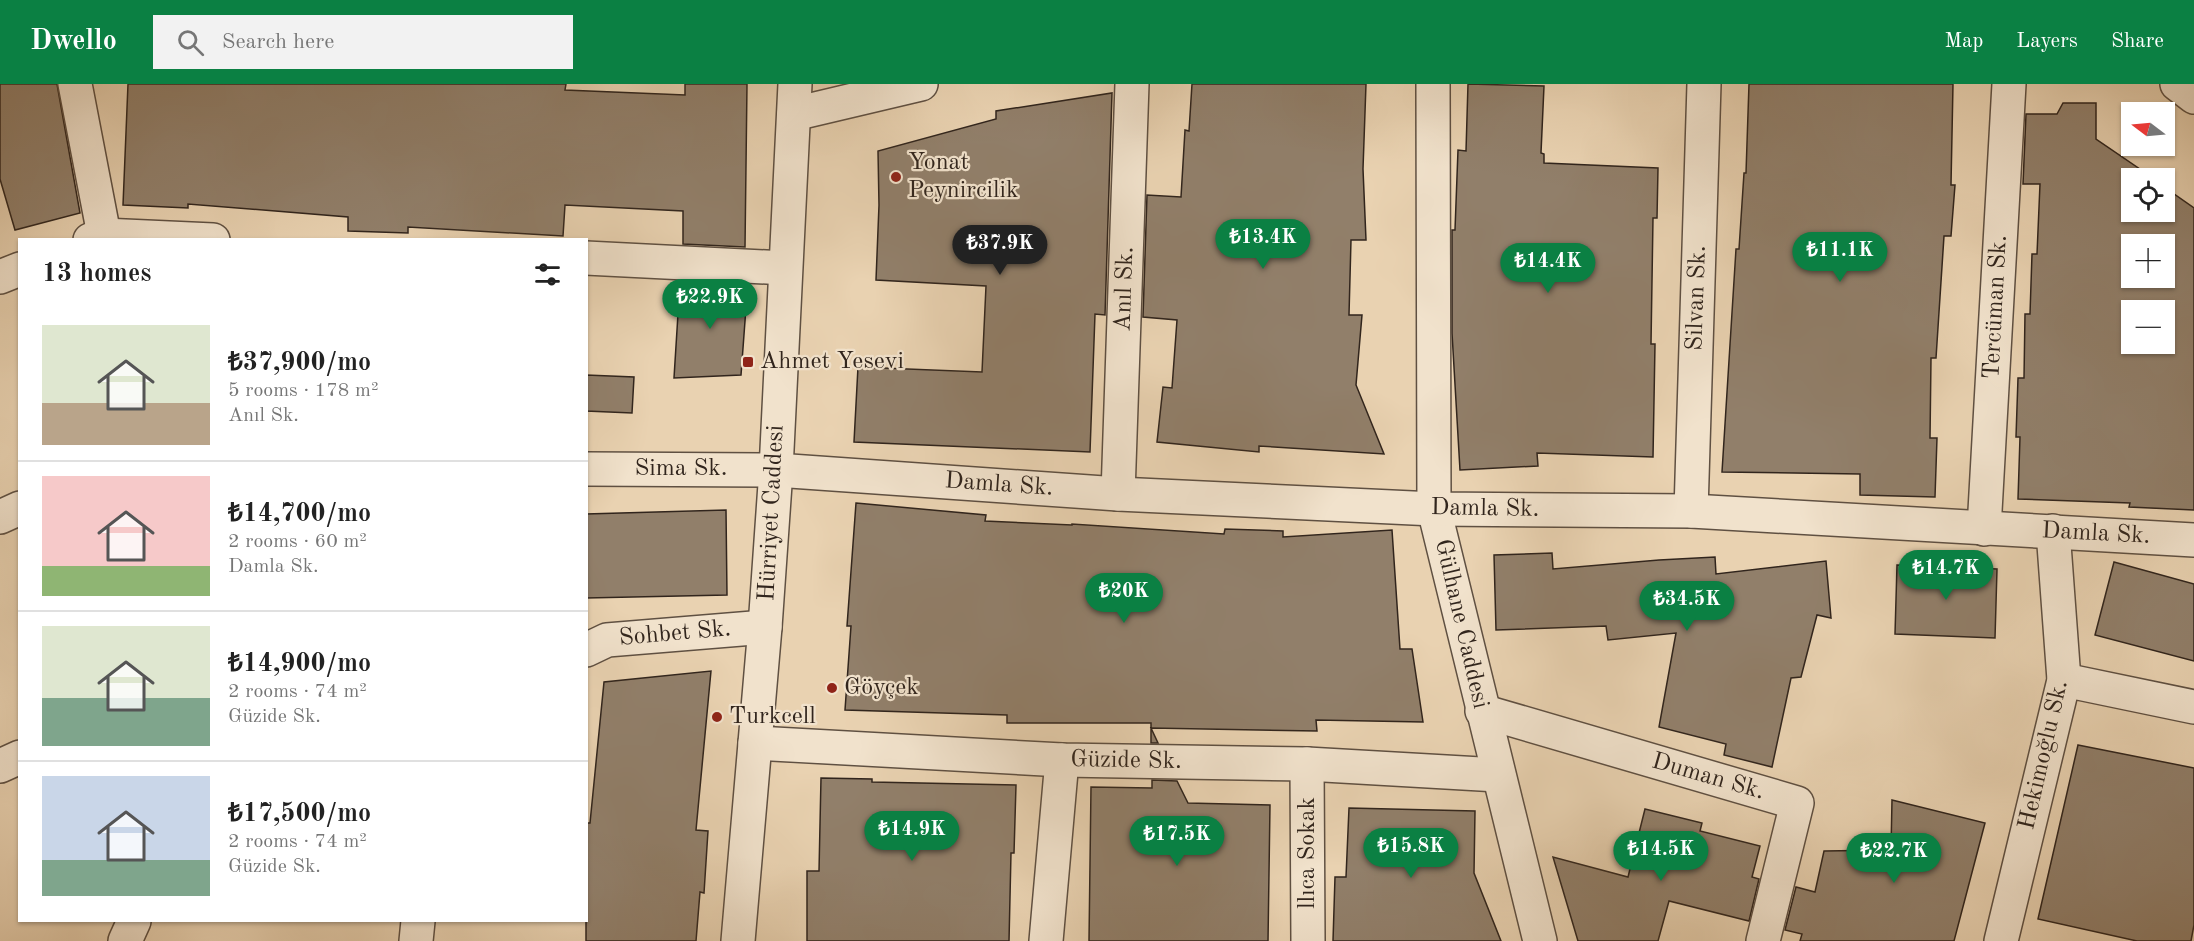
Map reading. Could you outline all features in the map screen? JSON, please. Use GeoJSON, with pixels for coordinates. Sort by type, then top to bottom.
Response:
{"type":"FeatureCollection","features":[{"type":"Feature","properties":{"kind":"street"},"geometry":{"type":"LineString","coordinates":[[75,84],[99,238]]}},
{"type":"Feature","properties":{"kind":"street"},"geometry":{"type":"LineString","coordinates":[[795,99],[921,84]]}},
{"type":"Feature","properties":{"kind":"street","name":"Anıl Sk."},"geometry":{"type":"LineString","coordinates":[[1118,494],[1132,84]]}},
{"type":"Feature","properties":{"kind":"street","name":"Gülhane Caddesi"},"geometry":{"type":"LineString","coordinates":[[1433,84],[1434,509],[1540,941]]}},
{"type":"Feature","properties":{"kind":"street","name":"Silvan Sk."},"geometry":{"type":"LineString","coordinates":[[1690,511],[1704,84]]}},
{"type":"Feature","properties":{"kind":"street","name":"Tercüman Sk."},"geometry":{"type":"LineString","coordinates":[[1984,529],[2009,84]]}},
{"type":"Feature","properties":{"kind":"street"},"geometry":{"type":"LineString","coordinates":[[2177,84],[2194,97]]}},
{"type":"Feature","properties":{"kind":"street","name":"Hürriyet Caddesi"},"geometry":{"type":"LineString","coordinates":[[738,941],[776,470],[795,99]]}},
{"type":"Feature","properties":{"kind":"street"},"geometry":{"type":"LineString","coordinates":[[588,258],[786,268]]}},
{"type":"Feature","properties":{"kind":"street"},"geometry":{"type":"LineString","coordinates":[[0,277],[18,270]]}},
{"type":"Feature","properties":{"kind":"street","name":"Sima Sk."},"geometry":{"type":"LineString","coordinates":[[588,469],[776,470]]}},
{"type":"Feature","properties":{"kind":"street","name":"Damla Sk."},"geometry":{"type":"LineString","coordinates":[[776,470],[1118,494],[1434,509],[1690,511],[2194,540]]}},
{"type":"Feature","properties":{"kind":"street"},"geometry":{"type":"LineString","coordinates":[[0,517],[18,509]]}},
{"type":"Feature","properties":{"kind":"street","name":"Hekimoğlu Sk."},"geometry":{"type":"LineString","coordinates":[[2001,941],[2064,680],[2053,531]]}},
{"type":"Feature","properties":{"kind":"street","name":"Sohbet Sk."},"geometry":{"type":"LineString","coordinates":[[588,649],[607,640],[765,627]]}},
{"type":"Feature","properties":{"kind":"street"},"geometry":{"type":"LineString","coordinates":[[2064,680],[2194,707]]}},
{"type":"Feature","properties":{"kind":"street","name":"Duman Sk."},"geometry":{"type":"LineString","coordinates":[[1482,711],[1797,802],[1763,941]]}},
{"type":"Feature","properties":{"kind":"street","name":"Güzide Sk."},"geometry":{"type":"LineString","coordinates":[[754,742],[1062,760],[1308,764],[1498,775]]}},
{"type":"Feature","properties":{"kind":"street"},"geometry":{"type":"LineString","coordinates":[[0,766],[18,758]]}},
{"type":"Feature","properties":{"kind":"street"},"geometry":{"type":"LineString","coordinates":[[1046,941],[1062,760]]}},
{"type":"Feature","properties":{"kind":"street","name":"llıca Sokak"},"geometry":{"type":"LineString","coordinates":[[1308,764],[1308,941]]}},
{"type":"Feature","properties":{"kind":"street"},"geometry":{"type":"LineString","coordinates":[[125,941],[134,922]]}},
{"type":"Feature","properties":{"kind":"street"},"geometry":{"type":"LineString","coordinates":[[416,941],[418,922]]}},
{"type":"Feature","properties":{"kind":"building"},"geometry":{"type":"Polygon","coordinates":[[[0,84],[57,84],[80,213],[15,230],[0,179],[0,84]]]}},
{"type":"Feature","properties":{"kind":"building"},"geometry":{"type":"Polygon","coordinates":[[[128,84],[566,84],[565,90],[685,95],[685,84],[747,84],[745,247],[683,244],[683,211],[565,205],[563,236],[408,227],[408,233],[348,231],[348,217],[188,204],[188,208],[123,205],[128,84]]]}},
{"type":"Feature","properties":{"kind":"building"},"geometry":{"type":"Polygon","coordinates":[[[1192,84],[1366,84],[1363,169],[1366,240],[1351,240],[1349,315],[1362,315],[1356,385],[1384,454],[1259,446],[1259,452],[1157,442],[1163,387],[1172,388],[1177,320],[1143,317],[1147,195],[1181,197],[1185,130],[1189,131],[1192,84]]]}},
{"type":"Feature","properties":{"kind":"building"},"geometry":{"type":"Polygon","coordinates":[[[1468,84],[1544,86],[1541,153],[1544,154],[1544,163],[1658,168],[1657,218],[1653,218],[1651,344],[1655,344],[1653,457],[1537,453],[1538,466],[1460,470],[1452,333],[1452,230],[1455,230],[1458,150],[1466,151],[1468,84]]]}},
{"type":"Feature","properties":{"kind":"building"},"geometry":{"type":"Polygon","coordinates":[[[1749,84],[1953,84],[1951,185],[1955,185],[1951,236],[1944,236],[1936,358],[1931,358],[1930,438],[1937,438],[1935,497],[1860,495],[1860,474],[1722,472],[1736,249],[1739,249],[1744,173],[1746,173],[1749,84]]]}},
{"type":"Feature","properties":{"kind":"building"},"geometry":{"type":"Polygon","coordinates":[[[1112,93],[1105,315],[1095,314],[1090,452],[854,442],[858,367],[982,372],[986,286],[876,280],[879,205],[878,151],[996,119],[996,111],[1112,93]]]}},
{"type":"Feature","properties":{"kind":"building"},"geometry":{"type":"Polygon","coordinates":[[[2063,103],[2096,103],[2096,139],[2138,168],[2121,168],[2121,222],[2175,222],[2175,195],[2194,208],[2194,510],[2129,507],[2130,503],[2018,499],[2020,437],[2016,437],[2018,378],[2024,378],[2025,314],[2030,314],[2032,254],[2037,254],[2040,184],[2023,184],[2026,114],[2057,114],[2063,103]]]}},
{"type":"Feature","properties":{"kind":"building"},"geometry":{"type":"Polygon","coordinates":[[[680,282],[744,285],[744,294],[747,294],[741,375],[674,378],[680,282]]]}},
{"type":"Feature","properties":{"kind":"building"},"geometry":{"type":"Polygon","coordinates":[[[588,375],[634,377],[632,413],[588,411],[588,375]]]}},
{"type":"Feature","properties":{"kind":"building"},"geometry":{"type":"Polygon","coordinates":[[[856,503],[986,515],[985,521],[1224,534],[1225,529],[1283,531],[1283,537],[1392,530],[1400,649],[1412,649],[1423,722],[1316,720],[1317,731],[1151,728],[1151,723],[1007,723],[1007,715],[845,710],[851,626],[847,626],[856,503]]]}},
{"type":"Feature","properties":{"kind":"building"},"geometry":{"type":"Polygon","coordinates":[[[726,510],[727,595],[588,598],[588,514],[726,510]]]}},
{"type":"Feature","properties":{"kind":"building"},"geometry":{"type":"Polygon","coordinates":[[[1552,553],[1553,569],[1715,557],[1716,574],[1826,561],[1831,618],[1817,615],[1801,677],[1791,678],[1772,767],[1724,755],[1726,744],[1659,727],[1676,633],[1608,640],[1606,626],[1496,630],[1494,555],[1552,553]]]}},
{"type":"Feature","properties":{"kind":"building"},"geometry":{"type":"Polygon","coordinates":[[[2114,562],[2194,584],[2194,661],[2095,635],[2114,562]]]}},
{"type":"Feature","properties":{"kind":"building"},"geometry":{"type":"Polygon","coordinates":[[[1897,565],[1997,569],[1995,638],[1895,634],[1897,565]]]}},
{"type":"Feature","properties":{"kind":"building"},"geometry":{"type":"Polygon","coordinates":[[[711,671],[696,830],[708,831],[704,893],[700,892],[696,941],[586,941],[588,823],[590,823],[604,682],[711,671]]]}},
{"type":"Feature","properties":{"kind":"building"},"geometry":{"type":"Polygon","coordinates":[[[1151,728],[1158,743],[1151,743],[1151,728]]]}},
{"type":"Feature","properties":{"kind":"building"},"geometry":{"type":"Polygon","coordinates":[[[2078,745],[2194,768],[2194,925],[2191,941],[2137,941],[2038,919],[2078,745]]]}},
{"type":"Feature","properties":{"kind":"building"},"geometry":{"type":"Polygon","coordinates":[[[821,778],[872,779],[872,782],[1016,785],[1014,853],[1011,853],[1009,941],[807,941],[807,871],[819,871],[821,778]]]}},
{"type":"Feature","properties":{"kind":"building"},"geometry":{"type":"Polygon","coordinates":[[[1152,780],[1177,781],[1188,803],[1270,805],[1268,941],[1089,941],[1091,787],[1152,788],[1152,780]]]}},
{"type":"Feature","properties":{"kind":"building"},"geometry":{"type":"Polygon","coordinates":[[[1892,800],[1985,823],[1954,941],[1800,941],[1802,934],[1785,930],[1796,887],[1815,892],[1824,851],[1891,850],[1892,800]]]}},
{"type":"Feature","properties":{"kind":"building"},"geometry":{"type":"Polygon","coordinates":[[[1349,808],[1475,811],[1474,873],[1501,941],[1333,941],[1335,877],[1346,877],[1349,808]]]}},
{"type":"Feature","properties":{"kind":"building"},"geometry":{"type":"Polygon","coordinates":[[[1645,809],[1702,823],[1700,831],[1760,846],[1752,877],[1759,879],[1749,921],[1669,901],[1658,941],[1578,941],[1553,857],[1628,877],[1645,809]]]}},
{"type":"Feature","properties":{"kind":"place","name":"Yonat Peynircilik"},"geometry":{"type":"Point","coordinates":[896,177]}},
{"type":"Feature","properties":{"kind":"place","name":"Ahmet Yesevi"},"geometry":{"type":"Point","coordinates":[748,362]}},
{"type":"Feature","properties":{"kind":"place","name":"Göyçek"},"geometry":{"type":"Point","coordinates":[832,688]}},
{"type":"Feature","properties":{"kind":"place","name":"Turkcell"},"geometry":{"type":"Point","coordinates":[717,717]}}]}
